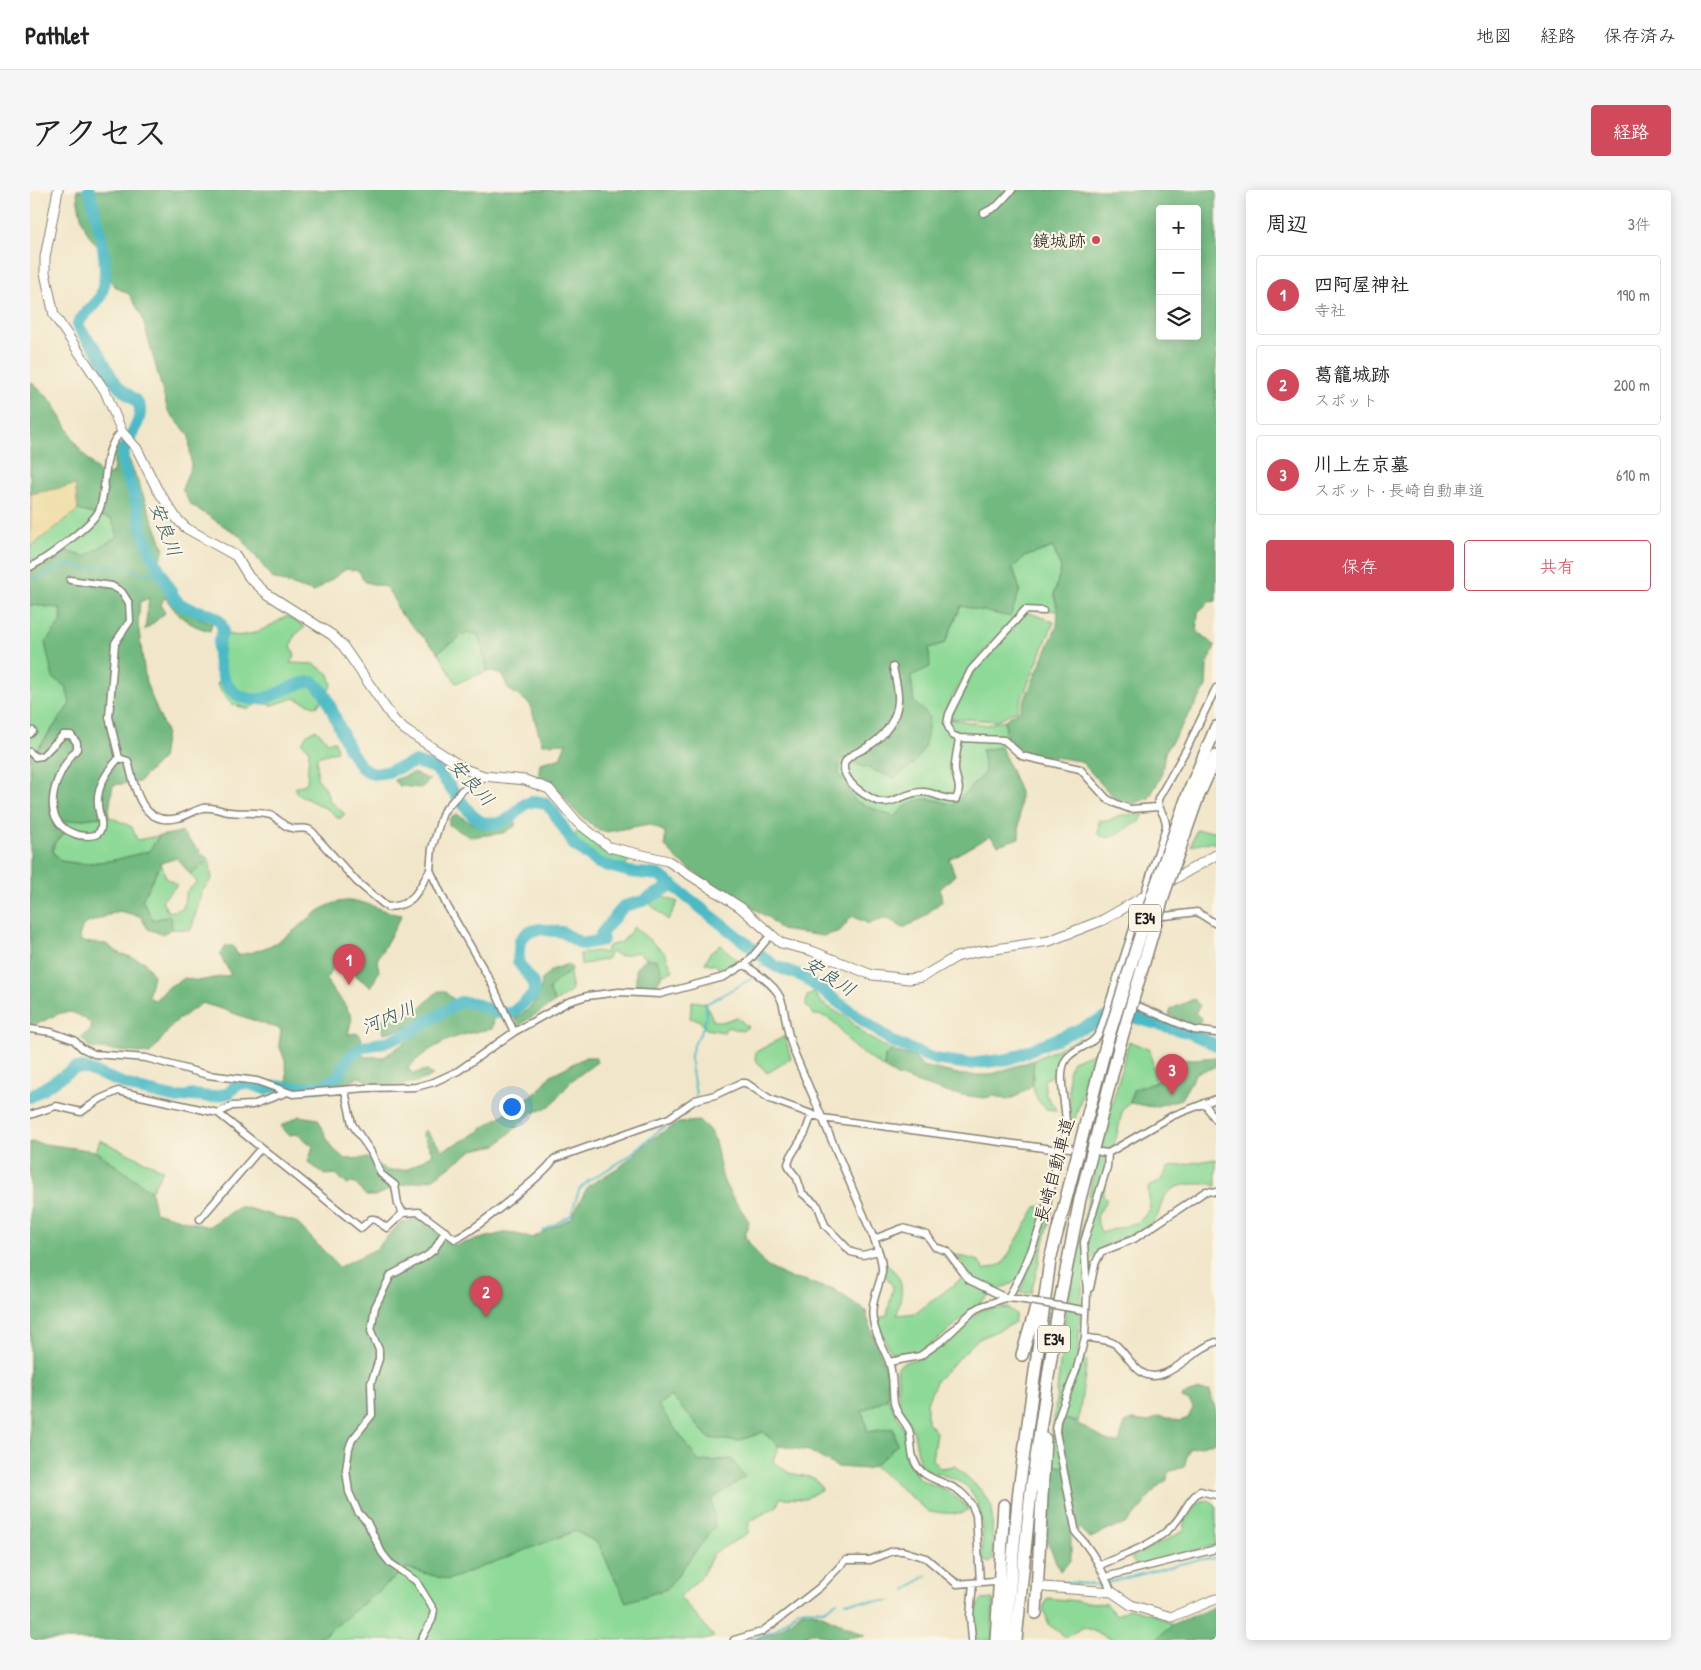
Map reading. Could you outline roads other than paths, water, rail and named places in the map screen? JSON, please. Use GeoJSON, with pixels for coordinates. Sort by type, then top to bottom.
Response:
{"type":"FeatureCollection","features":[{"type":"Feature","properties":{"kind":"highway","name":"長崎自動車道"},"geometry":{"type":"LineString","coordinates":[[1016,1640],[1030,1500],[1048,1373],[1080,1199],[1120,1044],[1193,795],[1216,727]]}},
{"type":"Feature","properties":{"kind":"highway","name":"長崎自動車道"},"geometry":{"type":"LineString","coordinates":[[1005,1640],[1019,1490],[1050,1260],[1106,1044],[1155,888],[1193,795],[1216,756]]}},
{"type":"Feature","properties":{"kind":"highway"},"geometry":{"type":"LineString","coordinates":[[1022,1355],[1050,1260]]}},
{"type":"Feature","properties":{"kind":"highway"},"geometry":{"type":"LineString","coordinates":[[1036,1613],[1048,1373]]}},
{"type":"Feature","properties":{"kind":"highway"},"geometry":{"type":"LineString","coordinates":[[996,1640],[1004,1505]]}},
{"type":"Feature","properties":{"kind":"street"},"geometry":{"type":"LineString","coordinates":[[58,190],[45,257],[45,273],[54,315],[105,391],[124,433],[134,445],[157,489],[177,519],[186,528],[236,556],[249,576],[266,593],[332,635],[343,646],[394,720],[405,730],[467,770],[484,776],[525,780],[549,789],[578,823],[609,847],[668,861],[740,907],[768,939],[812,951],[872,975],[909,979],[922,977],[956,957],[976,952],[1049,941],[1103,920],[1216,855]]}},
{"type":"Feature","properties":{"kind":"street"},"geometry":{"type":"LineString","coordinates":[[984,214],[997,206],[1012,190]]}},
{"type":"Feature","properties":{"kind":"street"},"geometry":{"type":"LineString","coordinates":[[30,567],[67,544],[98,513],[112,442],[124,433]]}},
{"type":"Feature","properties":{"kind":"street"},"geometry":{"type":"LineString","coordinates":[[30,752],[35,757],[42,756],[64,735],[71,735],[77,743],[77,748],[66,762],[51,805],[52,814],[57,822],[68,832],[78,835],[95,835],[99,833],[102,826],[97,803],[103,780],[119,758],[109,717],[114,644],[130,621],[129,602],[122,592],[112,586],[70,580]]}},
{"type":"Feature","properties":{"kind":"street"},"geometry":{"type":"LineString","coordinates":[[1043,611],[1025,610],[971,670],[948,714],[947,724],[952,735],[959,738],[1004,740],[1022,756],[1080,769],[1107,799],[1116,804],[1130,809],[1158,807]]}},
{"type":"Feature","properties":{"kind":"street"},"geometry":{"type":"LineString","coordinates":[[893,667],[899,700],[894,716],[876,742],[848,757],[844,763],[844,773],[856,789],[876,801],[885,803],[903,796],[924,792],[948,800],[956,799],[959,793],[959,784],[955,770],[959,738]]}},
{"type":"Feature","properties":{"kind":"street"},"geometry":{"type":"LineString","coordinates":[[889,1362],[920,1356],[944,1339],[973,1311],[1007,1298],[1028,1261],[1051,1196],[1064,1148],[1066,1126],[1061,1074],[1065,1062],[1072,1053],[1096,1040],[1100,1032],[1141,899],[1166,827],[1166,820],[1158,807],[1158,799],[1216,688]]}},
{"type":"Feature","properties":{"kind":"street"},"geometry":{"type":"LineString","coordinates":[[119,758],[128,762],[141,806],[149,814],[164,819],[177,819],[201,809],[212,807],[229,812],[270,815],[286,826],[306,828],[314,832],[339,864],[367,892],[387,907],[401,906],[413,898],[430,870],[432,848],[443,812],[462,790],[480,781],[484,776]]}},
{"type":"Feature","properties":{"kind":"street"},"geometry":{"type":"LineString","coordinates":[[430,870],[446,904],[491,982],[514,1032]]}},
{"type":"Feature","properties":{"kind":"street"},"geometry":{"type":"LineString","coordinates":[[1165,916],[1197,912],[1216,924]]}},
{"type":"Feature","properties":{"kind":"street"},"geometry":{"type":"LineString","coordinates":[[30,1029],[51,1032],[74,1040],[82,1048],[94,1054],[146,1058],[179,1069],[208,1075],[242,1078],[270,1085],[282,1092],[293,1094],[366,1088],[416,1087],[434,1082],[458,1071],[514,1032],[547,1012],[587,996],[619,992],[660,994],[713,982],[746,964],[768,939]]}},
{"type":"Feature","properties":{"kind":"street"},"geometry":{"type":"LineString","coordinates":[[746,964],[770,982],[784,1000],[790,1040],[878,1250],[882,1272],[872,1309],[872,1319],[875,1331],[889,1362],[894,1383],[894,1402],[909,1431],[912,1456],[916,1466],[924,1474],[950,1484],[965,1496],[973,1506],[976,1515],[977,1583],[970,1616],[972,1640]]}},
{"type":"Feature","properties":{"kind":"street"},"geometry":{"type":"LineString","coordinates":[[1108,1005],[1120,1003],[1136,1005],[1194,1030],[1216,1033]]}},
{"type":"Feature","properties":{"kind":"street"},"geometry":{"type":"LineString","coordinates":[[30,1115],[56,1106],[81,1112],[100,1098],[118,1091],[218,1113],[360,1228],[370,1219],[387,1228],[403,1214],[419,1212],[455,1239],[458,1239],[523,1189],[560,1156],[603,1143],[670,1118],[695,1100],[715,1095],[741,1083],[746,1083],[770,1099],[822,1118],[1064,1148]]}},
{"type":"Feature","properties":{"kind":"street"},"geometry":{"type":"LineString","coordinates":[[345,1091],[352,1124],[371,1152],[381,1174],[395,1185],[398,1204],[403,1214]]}},
{"type":"Feature","properties":{"kind":"street"},"geometry":{"type":"LineString","coordinates":[[218,1113],[232,1106],[252,1105],[282,1092]]}},
{"type":"Feature","properties":{"kind":"street"},"geometry":{"type":"LineString","coordinates":[[1100,1152],[1108,1153],[1172,1116],[1216,1098]]}},
{"type":"Feature","properties":{"kind":"street"},"geometry":{"type":"LineString","coordinates":[[1204,1103],[1216,1120]]}},
{"type":"Feature","properties":{"kind":"street"},"geometry":{"type":"LineString","coordinates":[[812,1114],[805,1133],[791,1156],[788,1164],[790,1169],[797,1178],[802,1193],[818,1206],[825,1225],[851,1252],[863,1255],[878,1250]]}},
{"type":"Feature","properties":{"kind":"street"},"geometry":{"type":"LineString","coordinates":[[200,1219],[261,1148]]}},
{"type":"Feature","properties":{"kind":"street"},"geometry":{"type":"LineString","coordinates":[[1108,1153],[1107,1168],[1084,1242],[1087,1292],[1085,1337],[1077,1368],[1057,1421],[1056,1432],[1076,1533],[1088,1545],[1100,1565],[1111,1590],[1131,1605],[1171,1617],[1216,1599]]}},
{"type":"Feature","properties":{"kind":"street"},"geometry":{"type":"LineString","coordinates":[[1087,1292],[1101,1252],[1134,1239],[1206,1191],[1216,1192]]}},
{"type":"Feature","properties":{"kind":"street"},"geometry":{"type":"LineString","coordinates":[[874,1239],[902,1228],[927,1235],[935,1246],[947,1251],[969,1280],[1007,1298],[1085,1310]]}},
{"type":"Feature","properties":{"kind":"street"},"geometry":{"type":"LineString","coordinates":[[421,1640],[430,1626],[434,1610],[416,1581],[390,1563],[376,1544],[366,1522],[353,1503],[346,1470],[352,1440],[372,1415],[371,1383],[379,1359],[379,1350],[371,1331],[375,1307],[391,1275],[407,1264],[425,1257],[434,1250],[445,1231]]}},
{"type":"Feature","properties":{"kind":"street"},"geometry":{"type":"LineString","coordinates":[[1085,1337],[1108,1341],[1115,1345],[1140,1372],[1153,1376],[1162,1375],[1216,1342]]}},
{"type":"Feature","properties":{"kind":"street"},"geometry":{"type":"LineString","coordinates":[[1100,1565],[1159,1538],[1175,1524],[1192,1496],[1200,1491],[1216,1495]]}},
{"type":"Feature","properties":{"kind":"street"},"geometry":{"type":"LineString","coordinates":[[1105,1578],[1216,1549]]}},
{"type":"Feature","properties":{"kind":"street"},"geometry":{"type":"LineString","coordinates":[[734,1640],[761,1632],[774,1623],[820,1587],[846,1560],[870,1560],[893,1551],[903,1551],[926,1558],[957,1584],[994,1581]]}},
{"type":"Feature","properties":{"kind":"street"},"geometry":{"type":"LineString","coordinates":[[1044,1587],[1111,1590]]}},
{"type":"Feature","properties":{"kind":"waterway","name":"安良川"},"geometry":{"type":"LineString","coordinates":[[89,190],[102,244],[105,273],[104,286],[100,297],[78,324],[84,335],[98,352],[116,383],[139,405],[139,420],[125,449],[123,460],[144,535],[162,575],[179,603],[185,607],[206,613],[217,619],[221,624],[223,631],[219,642],[218,658],[225,682],[235,693],[242,697],[263,699],[296,685],[314,682],[325,694],[349,749],[362,768],[373,774],[387,772],[415,762],[435,768],[472,815],[481,822],[497,824],[510,818],[525,804],[535,801],[545,803],[553,811],[574,845],[598,863],[630,872],[659,875],[775,966],[802,976],[893,1042],[934,1059],[969,1064],[1009,1059],[1117,1013],[1190,1033],[1216,1045]]}},
{"type":"Feature","properties":{"kind":"waterway"},"geometry":{"type":"LineString","coordinates":[[30,581],[68,564],[87,568],[126,565],[138,572],[147,574],[162,573]]}},
{"type":"Feature","properties":{"kind":"waterway","name":"河内川"},"geometry":{"type":"LineString","coordinates":[[30,1097],[75,1068],[84,1068],[138,1089],[177,1098],[194,1095],[211,1097],[229,1093],[237,1084],[247,1083],[265,1089],[277,1086],[290,1088],[322,1086],[337,1077],[350,1056],[363,1047],[389,1041],[411,1032],[460,1002],[474,1003],[497,1013],[512,1013],[534,994],[533,982],[518,962],[520,940],[528,932],[539,929],[562,932],[582,944],[603,940],[601,934],[624,906],[643,901],[673,885]]}},
{"type":"Feature","properties":{"kind":"waterway"},"geometry":{"type":"LineString","coordinates":[[760,966],[775,966]]}},
{"type":"Feature","properties":{"kind":"waterway"},"geometry":{"type":"LineString","coordinates":[[696,1096],[691,1056],[694,1044],[703,1028],[706,1004],[751,979]]}},
{"type":"Feature","properties":{"kind":"waterway"},"geometry":{"type":"LineString","coordinates":[[543,1231],[571,1215],[579,1190],[588,1181],[625,1159],[662,1128],[674,1122],[685,1110]]}},
{"type":"Feature","properties":{"kind":"waterway"},"geometry":{"type":"LineString","coordinates":[[1042,1580],[1099,1585],[1196,1560],[1216,1558]]}},
{"type":"Feature","properties":{"kind":"waterway"},"geometry":{"type":"LineString","coordinates":[[906,1590],[927,1575]]}},
{"type":"Feature","properties":{"kind":"waterway"},"geometry":{"type":"LineString","coordinates":[[955,1579],[963,1580]]}},
{"type":"Feature","properties":{"kind":"waterway"},"geometry":{"type":"LineString","coordinates":[[845,1602],[890,1601]]}},
{"type":"Feature","properties":{"kind":"waterway"},"geometry":{"type":"LineString","coordinates":[[750,1640],[775,1630],[799,1609],[824,1610],[837,1602]]}},
{"type":"Feature","properties":{"kind":"place","name":"鏡城跡"},"geometry":{"type":"Point","coordinates":[1096,240]}},
{"type":"Feature","properties":{"kind":"place","name":"四阿屋神社"},"geometry":{"type":"Point","coordinates":[349,985]}},
{"type":"Feature","properties":{"kind":"place","name":"川上左京墓"},"geometry":{"type":"Point","coordinates":[1172,1095]}},
{"type":"Feature","properties":{"kind":"place","name":"葛籠城跡"},"geometry":{"type":"Point","coordinates":[486,1317]}}]}
